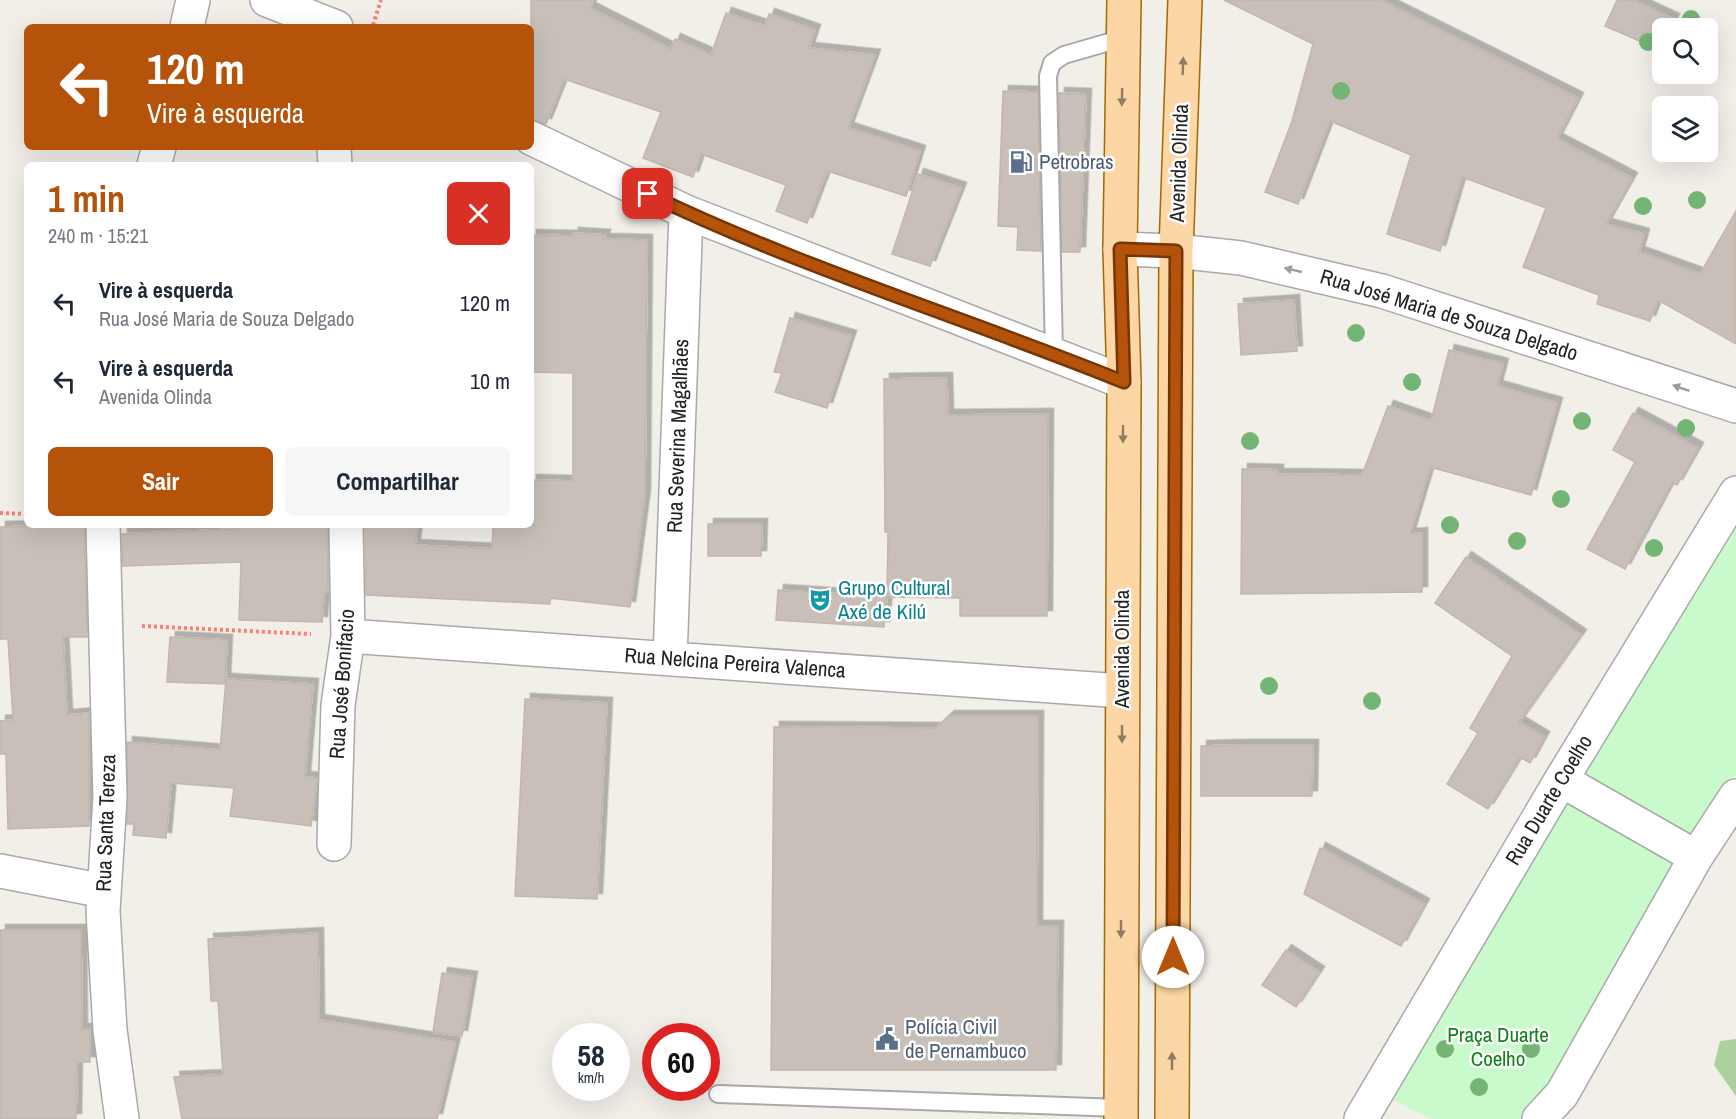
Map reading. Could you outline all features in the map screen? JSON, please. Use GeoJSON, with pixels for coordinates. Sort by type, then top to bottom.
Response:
{"type":"FeatureCollection","features":[{"type":"Feature","properties":{"kind":"main road","name":"Avenida Olinda"},"geometry":{"type":"LineString","coordinates":[[1121,1114],[1124,382],[1120,249],[1124,0]]}},
{"type":"Feature","properties":{"kind":"main road","name":"Avenida Olinda"},"geometry":{"type":"LineString","coordinates":[[1172,1119],[1176,251],[1185,0]]}},
{"type":"Feature","properties":{"kind":"street"},"geometry":{"type":"LineString","coordinates":[[188,24],[193,0]]}},
{"type":"Feature","properties":{"kind":"street"},"geometry":{"type":"LineString","coordinates":[[267,0],[327,24]]}},
{"type":"Feature","properties":{"kind":"street"},"geometry":{"type":"LineString","coordinates":[[534,139],[686,212],[1124,382]]}},
{"type":"Feature","properties":{"kind":"street","name":"Rua Severina Magalhães"},"geometry":{"type":"LineString","coordinates":[[670,659],[686,212]]}},
{"type":"Feature","properties":{"kind":"street","name":"Rua José Maria de Souza Delgado"},"geometry":{"type":"LineString","coordinates":[[1120,249],[1176,251],[1241,258],[1382,291],[1736,406]]}},
{"type":"Feature","properties":{"kind":"street","name":"Rua Duarte Coelho"},"geometry":{"type":"LineString","coordinates":[[1373,1116],[1561,780],[1736,493]]}},
{"type":"Feature","properties":{"kind":"street","name":"Rua Santa Tereza"},"geometry":{"type":"LineString","coordinates":[[103,528],[110,798],[103,911],[110,1030],[123,1119]]}},
{"type":"Feature","properties":{"kind":"street","name":"Rua José Bonifacio"},"geometry":{"type":"LineString","coordinates":[[334,844],[338,705],[348,636],[346,528]]}},
{"type":"Feature","properties":{"kind":"street","name":"Rua Nelcina Pereira Valenca"},"geometry":{"type":"LineString","coordinates":[[348,636],[1122,691]]}},
{"type":"Feature","properties":{"kind":"street"},"geometry":{"type":"LineString","coordinates":[[1561,780],[1696,857]]}},
{"type":"Feature","properties":{"kind":"street"},"geometry":{"type":"LineString","coordinates":[[1539,1119],[1562,1094],[1696,857],[1736,796]]}},
{"type":"Feature","properties":{"kind":"street"},"geometry":{"type":"LineString","coordinates":[[0,871],[104,891]]}},
{"type":"Feature","properties":{"kind":"lane"},"geometry":{"type":"LineString","coordinates":[[1054,354],[1048,76],[1052,63],[1064,55],[1123,38]]}},
{"type":"Feature","properties":{"kind":"lane"},"geometry":{"type":"LineString","coordinates":[[720,1094],[1121,1114]]}},
{"type":"Feature","properties":{"kind":"path"},"geometry":{"type":"LineString","coordinates":[[374,24],[381,0]]}},
{"type":"Feature","properties":{"kind":"path"},"geometry":{"type":"LineString","coordinates":[[0,513],[24,514]]}},
{"type":"Feature","properties":{"kind":"path"},"geometry":{"type":"LineString","coordinates":[[105,625],[348,636]]}},
{"type":"Feature","properties":{"kind":"green space","name":"Praça Duarte Coelho"},"geometry":{"type":"Polygon","coordinates":[[[1736,514],[1736,774],[1713,798],[1646,911],[1536,1119],[1432,1119],[1391,1099],[1736,514]]]}},
{"type":"Feature","properties":{"kind":"green space"},"geometry":{"type":"Polygon","coordinates":[[[1736,1039],[1736,1096],[1714,1065],[1720,1041],[1736,1039]]]}},
{"type":"Feature","properties":{"kind":"building"},"geometry":{"type":"Polygon","coordinates":[[[531,0],[593,0],[590,8],[671,49],[675,39],[711,55],[726,13],[765,26],[769,14],[815,30],[809,48],[875,55],[848,128],[920,151],[906,196],[827,171],[807,223],[776,211],[786,185],[701,154],[693,177],[643,158],[661,112],[564,79],[546,124],[534,121],[534,24],[531,24],[531,0]]]}},
{"type":"Feature","properties":{"kind":"building"},"geometry":{"type":"Polygon","coordinates":[[[1224,0],[1381,0],[1578,98],[1557,139],[1632,178],[1606,224],[1644,234],[1639,252],[1700,274],[1736,211],[1736,344],[1658,300],[1650,321],[1597,304],[1599,295],[1523,267],[1546,208],[1462,177],[1440,251],[1387,234],[1411,155],[1330,121],[1298,204],[1265,192],[1292,121],[1313,44],[1224,0]]]}},
{"type":"Feature","properties":{"kind":"building"},"geometry":{"type":"Polygon","coordinates":[[[1617,0],[1633,0],[1672,18],[1652,18],[1652,47],[1605,26],[1617,0]]]}},
{"type":"Feature","properties":{"kind":"building"},"geometry":{"type":"Polygon","coordinates":[[[1003,91],[1038,92],[1041,251],[1017,250],[1018,227],[998,226],[1003,91]]]}},
{"type":"Feature","properties":{"kind":"building"},"geometry":{"type":"Polygon","coordinates":[[[1059,93],[1086,94],[1080,252],[1062,252],[1059,93]]]}},
{"type":"Feature","properties":{"kind":"building"},"geometry":{"type":"Polygon","coordinates":[[[918,174],[961,188],[930,266],[892,254],[918,174]]]}},
{"type":"Feature","properties":{"kind":"building"},"geometry":{"type":"Polygon","coordinates":[[[573,233],[605,235],[604,239],[647,240],[645,495],[630,607],[550,598],[550,604],[366,595],[365,528],[417,528],[415,545],[492,549],[493,528],[534,528],[534,480],[573,481],[573,373],[534,372],[534,235],[573,236],[573,233]]]}},
{"type":"Feature","properties":{"kind":"building"},"geometry":{"type":"Polygon","coordinates":[[[1294,300],[1297,351],[1241,355],[1238,304],[1294,300]]]}},
{"type":"Feature","properties":{"kind":"building"},"geometry":{"type":"Polygon","coordinates":[[[790,318],[851,336],[827,408],[775,392],[782,373],[774,372],[790,318]]]}},
{"type":"Feature","properties":{"kind":"building"},"geometry":{"type":"Polygon","coordinates":[[[1449,350],[1503,364],[1497,386],[1557,403],[1531,495],[1430,467],[1410,534],[1422,533],[1422,592],[1241,594],[1242,469],[1278,470],[1278,474],[1362,475],[1388,406],[1431,421],[1449,350]]]}},
{"type":"Feature","properties":{"kind":"building"},"geometry":{"type":"Polygon","coordinates":[[[947,378],[948,415],[1048,414],[1047,616],[960,616],[960,598],[887,597],[888,532],[885,532],[884,379],[947,378]]]}},
{"type":"Feature","properties":{"kind":"building"},"geometry":{"type":"Polygon","coordinates":[[[1633,413],[1698,448],[1677,485],[1672,482],[1625,569],[1587,549],[1635,462],[1613,450],[1633,413]]]}},
{"type":"Feature","properties":{"kind":"building"},"geometry":{"type":"Polygon","coordinates":[[[708,524],[762,524],[761,556],[708,556],[708,524]]]}},
{"type":"Feature","properties":{"kind":"building"},"geometry":{"type":"Polygon","coordinates":[[[0,527],[84,528],[87,637],[63,637],[67,715],[89,713],[89,826],[8,829],[6,754],[0,754],[0,721],[13,720],[8,639],[0,639],[0,527]]]}},
{"type":"Feature","properties":{"kind":"building"},"geometry":{"type":"Polygon","coordinates":[[[327,528],[328,592],[324,592],[322,622],[239,620],[241,562],[123,566],[122,534],[327,528]]]}},
{"type":"Feature","properties":{"kind":"building"},"geometry":{"type":"Polygon","coordinates":[[[1466,557],[1581,635],[1519,722],[1544,737],[1530,763],[1520,757],[1488,809],[1447,784],[1478,733],[1470,728],[1512,656],[1435,603],[1466,557]]]}},
{"type":"Feature","properties":{"kind":"building"},"geometry":{"type":"Polygon","coordinates":[[[778,590],[887,597],[884,627],[776,620],[778,590]]]}},
{"type":"Feature","properties":{"kind":"building"},"geometry":{"type":"Polygon","coordinates":[[[170,637],[227,640],[225,684],[167,682],[170,637]]]}},
{"type":"Feature","properties":{"kind":"building"},"geometry":{"type":"Polygon","coordinates":[[[226,679],[313,684],[305,777],[317,778],[311,826],[230,816],[234,788],[171,783],[166,838],[133,835],[134,824],[127,824],[127,742],[220,750],[226,679]]]}},
{"type":"Feature","properties":{"kind":"building"},"geometry":{"type":"Polygon","coordinates":[[[525,699],[607,703],[597,899],[515,896],[525,699]]]}},
{"type":"Feature","properties":{"kind":"building"},"geometry":{"type":"Polygon","coordinates":[[[949,716],[1038,716],[1037,926],[1058,926],[1056,1070],[771,1070],[774,727],[936,728],[949,716]]]}},
{"type":"Feature","properties":{"kind":"building"},"geometry":{"type":"Polygon","coordinates":[[[1313,745],[1312,796],[1201,796],[1201,746],[1313,745]]]}},
{"type":"Feature","properties":{"kind":"building"},"geometry":{"type":"Polygon","coordinates":[[[1320,848],[1424,904],[1401,946],[1304,894],[1320,848]]]}},
{"type":"Feature","properties":{"kind":"building"},"geometry":{"type":"Polygon","coordinates":[[[0,930],[81,930],[82,1029],[90,1029],[90,1062],[77,1062],[76,1119],[0,1119],[0,930]]]}},
{"type":"Feature","properties":{"kind":"building"},"geometry":{"type":"Polygon","coordinates":[[[318,933],[319,1020],[455,1042],[437,1119],[182,1119],[174,1077],[223,1075],[218,1001],[211,1001],[208,939],[318,933]]]}},
{"type":"Feature","properties":{"kind":"building"},"geometry":{"type":"Polygon","coordinates":[[[1286,950],[1319,972],[1296,1007],[1262,985],[1286,950]]]}},
{"type":"Feature","properties":{"kind":"building"},"geometry":{"type":"Polygon","coordinates":[[[442,973],[472,977],[462,1036],[433,1032],[442,973]]]}},
{"type":"Feature","properties":{"kind":"place","name":"Petrobras"},"geometry":{"type":"Point","coordinates":[1021,162]}},
{"type":"Feature","properties":{"kind":"place","name":"Grupo Cultural Axé de Kilú"},"geometry":{"type":"Point","coordinates":[820,600]}},
{"type":"Feature","properties":{"kind":"place","name":"Polícia Civil de Pernambuco"},"geometry":{"type":"Point","coordinates":[887,1039]}},
{"type":"Feature","properties":{"kind":"route"},"geometry":{"type":"LineString","coordinates":[[648,194],[686,212],[863,283],[1124,382],[1120,249],[1176,251],[1173,957]]}}]}
